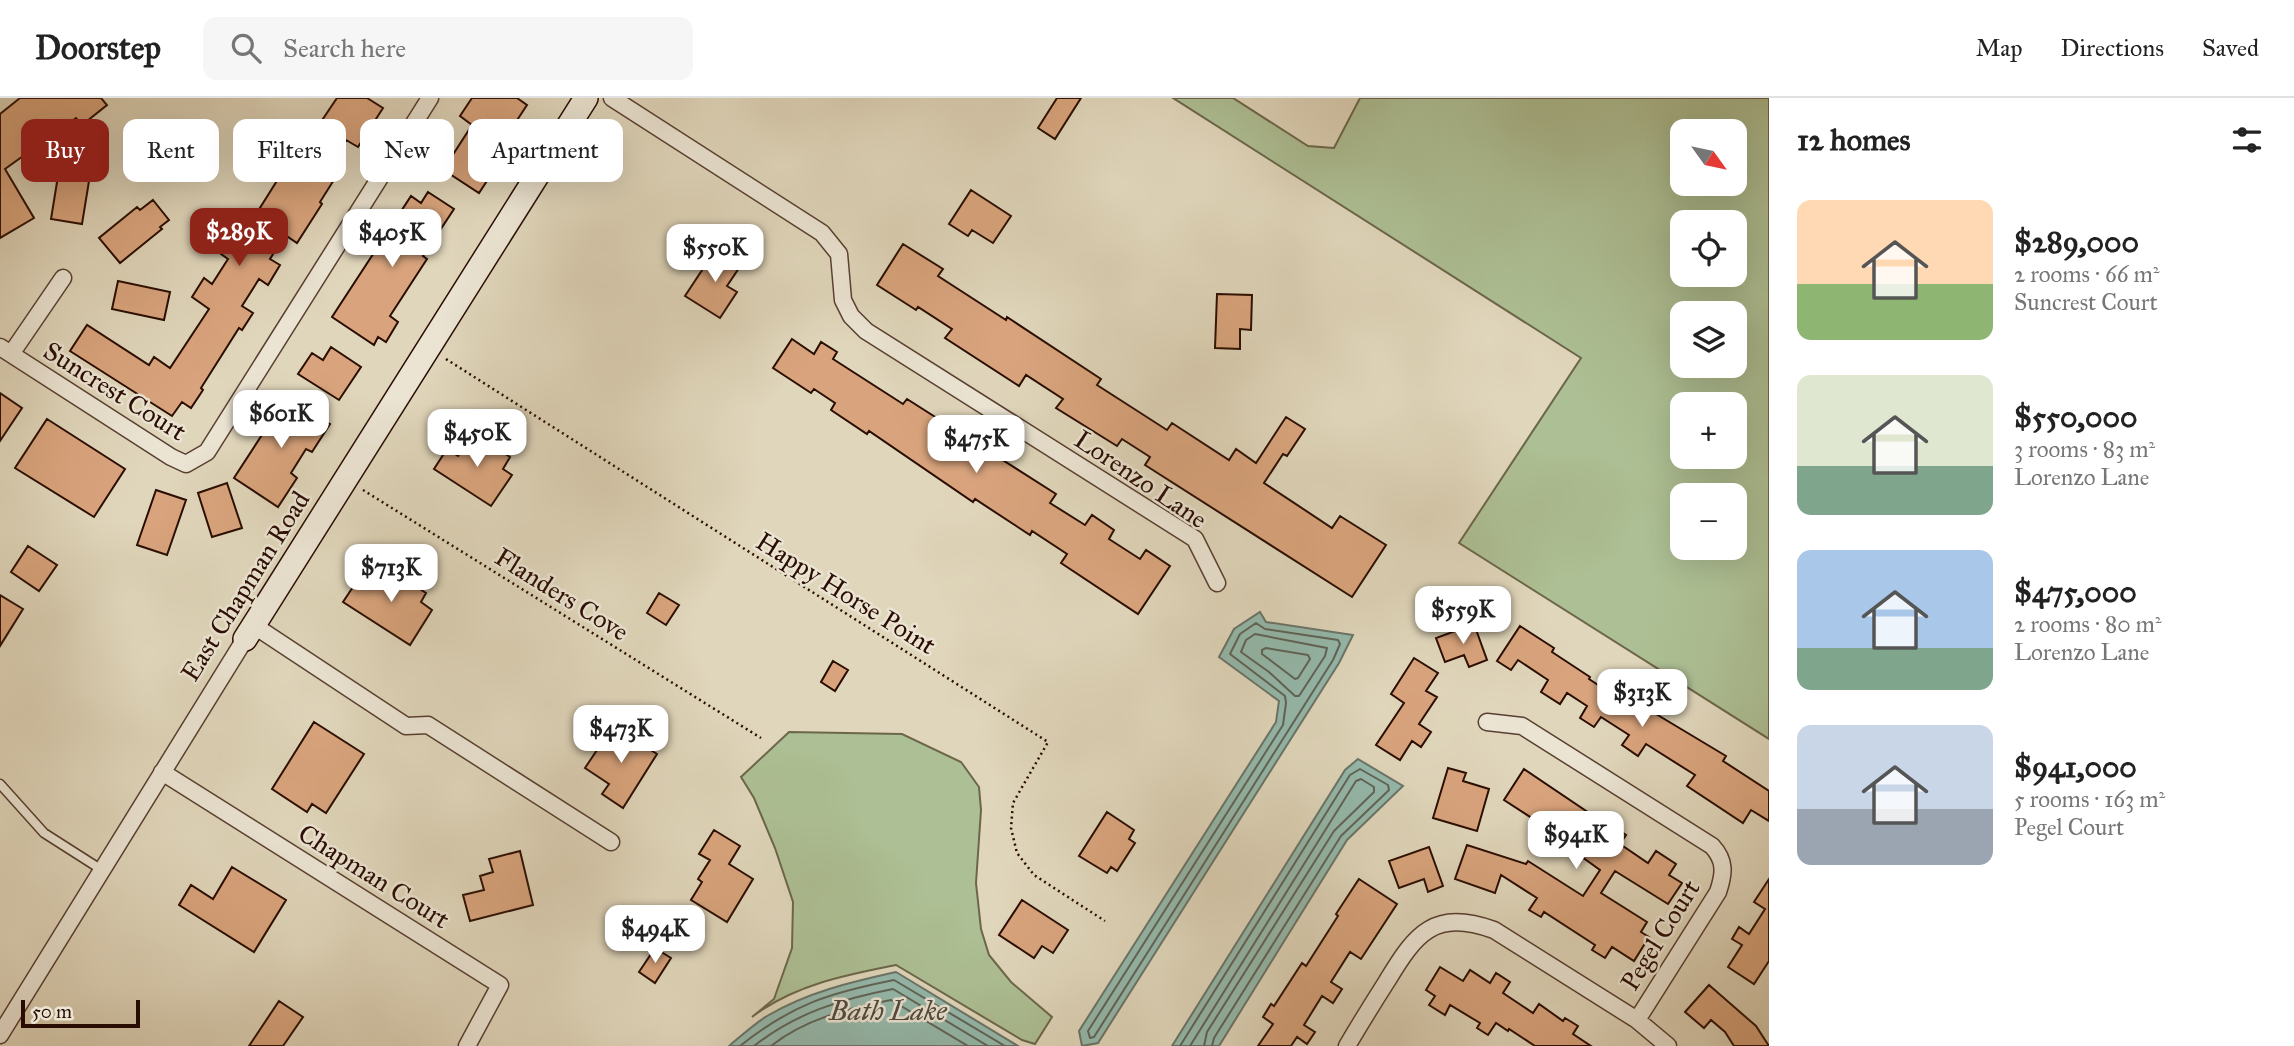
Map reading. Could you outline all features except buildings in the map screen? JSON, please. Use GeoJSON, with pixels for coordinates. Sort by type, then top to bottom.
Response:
{"type":"FeatureCollection","features":[{"type":"Feature","properties":{"kind":"street","name":"Suncrest Court"},"geometry":{"type":"LineString","coordinates":[[6,350],[172,457],[186,464],[207,452],[430,98]]}},
{"type":"Feature","properties":{"kind":"street","name":"East Chapman Road"},"geometry":{"type":"LineString","coordinates":[[0,1035],[249,632],[586,98]]}},
{"type":"Feature","properties":{"kind":"street","name":"Lorenzo Lane"},"geometry":{"type":"LineString","coordinates":[[612,98],[822,233],[839,254],[843,300],[851,316],[866,331],[1195,539],[1217,583]]}},
{"type":"Feature","properties":{"kind":"street"},"geometry":{"type":"LineString","coordinates":[[6,350],[63,278]]}},
{"type":"Feature","properties":{"kind":"street"},"geometry":{"type":"LineString","coordinates":[[249,632],[406,726],[428,725],[611,842]]}},
{"type":"Feature","properties":{"kind":"street","name":"Pegel Court"},"geometry":{"type":"LineString","coordinates":[[1487,722],[1522,726],[1712,846],[1721,856],[1724,874],[1718,892],[1637,1020]]}},
{"type":"Feature","properties":{"kind":"street","name":"Chapman Court"},"geometry":{"type":"LineString","coordinates":[[162,772],[500,985],[467,1046]]}},
{"type":"Feature","properties":{"kind":"street"},"geometry":{"type":"LineString","coordinates":[[1347,1046],[1416,937],[1444,923],[1471,922],[1494,930],[1637,1020],[1668,1046]]}},
{"type":"Feature","properties":{"kind":"lane"},"geometry":{"type":"LineString","coordinates":[[0,785],[44,833],[102,870]]}},
{"type":"Feature","properties":{"kind":"path","name":"Happy Horse Point"},"geometry":{"type":"LineString","coordinates":[[428,348],[1048,742],[1013,803],[1011,828],[1017,853],[1034,875],[1105,921]]}},
{"type":"Feature","properties":{"kind":"path","name":"Flanders Cove"},"geometry":{"type":"LineString","coordinates":[[345,479],[761,738]]}},
{"type":"Feature","properties":{"kind":"green space"},"geometry":{"type":"Polygon","coordinates":[[[1173,98],[1233,98],[1308,146],[1334,148],[1360,98],[1769,98],[1769,739],[1459,543],[1581,358],[1173,98]]]}},
{"type":"Feature","properties":{"kind":"green space"},"geometry":{"type":"Polygon","coordinates":[[[789,732],[902,734],[961,762],[979,787],[981,810],[976,883],[981,929],[989,955],[1011,982],[1052,1017],[1035,1044],[1022,1040],[896,965],[839,977],[803,989],[752,1017],[774,999],[792,948],[793,902],[775,848],[754,798],[741,777],[789,732]]]}},
{"type":"Feature","properties":{"kind":"water"},"geometry":{"type":"Polygon","coordinates":[[[1260,612],[1266,622],[1353,635],[1339,663],[1098,1043],[1082,1046],[1079,1031],[1276,722],[1279,701],[1219,657],[1234,629],[1260,612]]]}},
{"type":"Feature","properties":{"kind":"water"},"geometry":{"type":"Polygon","coordinates":[[[1358,759],[1403,786],[1347,840],[1219,1046],[1172,1046],[1345,770],[1358,759]]]}},
{"type":"Feature","properties":{"kind":"water","name":"Bath Lake"},"geometry":{"type":"Polygon","coordinates":[[[896,972],[1018,1046],[729,1046],[762,1019],[798,1000],[846,984],[896,972]]]}}]}
